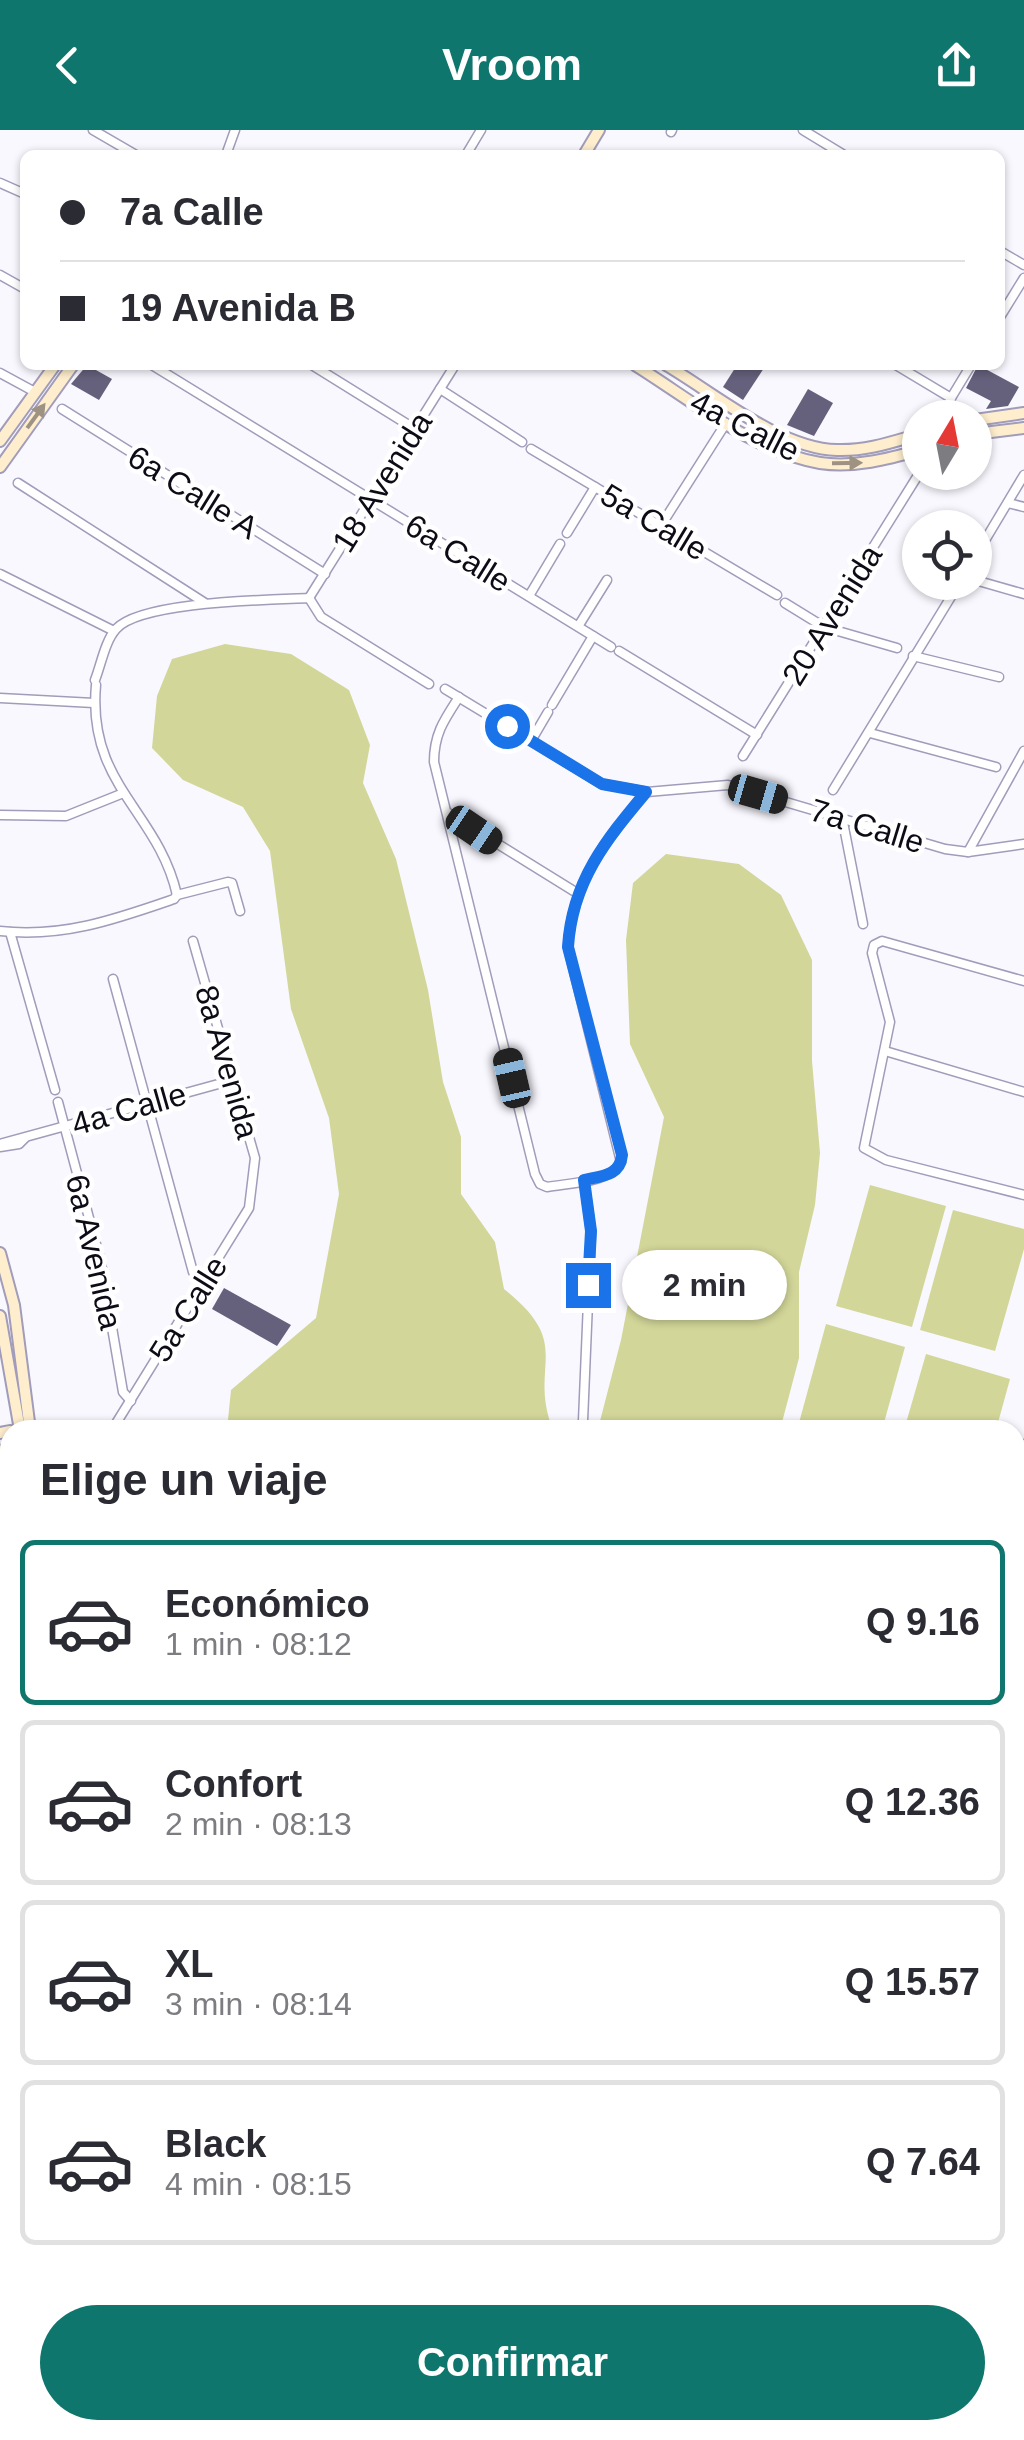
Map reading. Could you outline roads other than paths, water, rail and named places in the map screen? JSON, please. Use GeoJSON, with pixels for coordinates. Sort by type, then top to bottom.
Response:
{"type":"FeatureCollection","features":[{"type":"Feature","properties":{"kind":"main road"},"geometry":{"type":"LineString","coordinates":[[0,441],[51,370]]}},
{"type":"Feature","properties":{"kind":"main road"},"geometry":{"type":"LineString","coordinates":[[0,467],[69,370]]}},
{"type":"Feature","properties":{"kind":"main road","name":"4a Calle"},"geometry":{"type":"LineString","coordinates":[[643,370],[726,422],[778,449],[818,462],[856,464],[902,454]]}},
{"type":"Feature","properties":{"kind":"main road","name":"4a Calle"},"geometry":{"type":"LineString","coordinates":[[676,370],[730,406],[817,448],[876,448],[902,440]]}},
{"type":"Feature","properties":{"kind":"main road"},"geometry":{"type":"LineString","coordinates":[[992,418],[1024,413]]}},
{"type":"Feature","properties":{"kind":"main road"},"geometry":{"type":"LineString","coordinates":[[992,432],[1024,428]]}},
{"type":"Feature","properties":{"kind":"main road"},"geometry":{"type":"LineString","coordinates":[[0,1253],[14,1304],[20,1420]]}},
{"type":"Feature","properties":{"kind":"main road"},"geometry":{"type":"LineString","coordinates":[[0,1317],[19,1420]]}},
{"type":"Feature","properties":{"kind":"street"},"geometry":{"type":"LineString","coordinates":[[92,130],[127,150]]}},
{"type":"Feature","properties":{"kind":"street"},"geometry":{"type":"LineString","coordinates":[[808,131],[836,150]]}},
{"type":"Feature","properties":{"kind":"street"},"geometry":{"type":"LineString","coordinates":[[1005,310],[1024,278]]}},
{"type":"Feature","properties":{"kind":"street","name":"6a Calle"},"geometry":{"type":"LineString","coordinates":[[160,370],[757,735]]}},
{"type":"Feature","properties":{"kind":"street"},"geometry":{"type":"LineString","coordinates":[[320,370],[414,429]]}},
{"type":"Feature","properties":{"kind":"street","name":"18 Avenida"},"geometry":{"type":"LineString","coordinates":[[309,598],[451,370]]}},
{"type":"Feature","properties":{"kind":"street"},"geometry":{"type":"LineString","coordinates":[[904,370],[950,398],[968,370]]}},
{"type":"Feature","properties":{"kind":"street"},"geometry":{"type":"LineString","coordinates":[[0,373],[35,392]]}},
{"type":"Feature","properties":{"kind":"street"},"geometry":{"type":"LineString","coordinates":[[440,390],[522,442]]}},
{"type":"Feature","properties":{"kind":"street","name":"6a Calle A"},"geometry":{"type":"LineString","coordinates":[[62,409],[325,574]]}},
{"type":"Feature","properties":{"kind":"street"},"geometry":{"type":"LineString","coordinates":[[660,527],[726,422]]}},
{"type":"Feature","properties":{"kind":"street","name":"5a Calle"},"geometry":{"type":"LineString","coordinates":[[531,448],[777,595]]}},
{"type":"Feature","properties":{"kind":"street"},"geometry":{"type":"LineString","coordinates":[[992,529],[1024,475]]}},
{"type":"Feature","properties":{"kind":"street"},"geometry":{"type":"LineString","coordinates":[[18,483],[205,604]]}},
{"type":"Feature","properties":{"kind":"street"},"geometry":{"type":"LineString","coordinates":[[567,533],[595,487]]}},
{"type":"Feature","properties":{"kind":"street","name":"20 Avenida"},"geometry":{"type":"LineString","coordinates":[[743,756],[909,490]]}},
{"type":"Feature","properties":{"kind":"street"},"geometry":{"type":"LineString","coordinates":[[1008,503],[1024,507]]}},
{"type":"Feature","properties":{"kind":"street"},"geometry":{"type":"LineString","coordinates":[[528,596],[560,544]]}},
{"type":"Feature","properties":{"kind":"street"},"geometry":{"type":"LineString","coordinates":[[0,574],[114,631]]}},
{"type":"Feature","properties":{"kind":"street"},"geometry":{"type":"LineString","coordinates":[[579,625],[607,580]]}},
{"type":"Feature","properties":{"kind":"street"},"geometry":{"type":"LineString","coordinates":[[992,585],[1024,594]]}},
{"type":"Feature","properties":{"kind":"street"},"geometry":{"type":"LineString","coordinates":[[177,895],[165,856],[121,794],[104,760],[94,703],[95,682],[114,631],[136,617],[205,604],[309,598],[321,617],[429,684]]}},
{"type":"Feature","properties":{"kind":"street"},"geometry":{"type":"LineString","coordinates":[[833,790],[949,600]]}},
{"type":"Feature","properties":{"kind":"street"},"geometry":{"type":"LineString","coordinates":[[786,602],[824,627],[898,648]]}},
{"type":"Feature","properties":{"kind":"street"},"geometry":{"type":"LineString","coordinates":[[531,740],[593,636]]}},
{"type":"Feature","properties":{"kind":"street"},"geometry":{"type":"LineString","coordinates":[[913,656],[999,677]]}},
{"type":"Feature","properties":{"kind":"street","name":"7a Calle"},"geometry":{"type":"LineString","coordinates":[[445,688],[602,784],[646,792],[728,785],[945,849],[968,852],[1022,846]]}},
{"type":"Feature","properties":{"kind":"street"},"geometry":{"type":"LineString","coordinates":[[459,697],[434,741],[434,762],[530,1154],[540,1184],[547,1187],[618,1168],[622,1155],[568,947],[570,915],[577,893],[605,842],[646,792]]}},
{"type":"Feature","properties":{"kind":"street"},"geometry":{"type":"LineString","coordinates":[[0,698],[94,703]]}},
{"type":"Feature","properties":{"kind":"street"},"geometry":{"type":"LineString","coordinates":[[870,733],[996,767]]}},
{"type":"Feature","properties":{"kind":"street"},"geometry":{"type":"LineString","coordinates":[[968,852],[1024,751]]}},
{"type":"Feature","properties":{"kind":"street"},"geometry":{"type":"LineString","coordinates":[[0,816],[66,816],[121,794]]}},
{"type":"Feature","properties":{"kind":"street"},"geometry":{"type":"LineString","coordinates":[[448,813],[577,893]]}},
{"type":"Feature","properties":{"kind":"street"},"geometry":{"type":"LineString","coordinates":[[842,818],[863,924]]}},
{"type":"Feature","properties":{"kind":"street"},"geometry":{"type":"LineString","coordinates":[[55,1090],[5,932],[66,932],[99,925],[177,895],[230,882],[240,911]]}},
{"type":"Feature","properties":{"kind":"street","name":"8a Avenida"},"geometry":{"type":"LineString","coordinates":[[193,941],[255,1158],[255,1184]]}},
{"type":"Feature","properties":{"kind":"street"},"geometry":{"type":"LineString","coordinates":[[1024,981],[882,941],[874,945],[872,954],[890,1022],[864,1148],[886,1160],[1024,1195]]}},
{"type":"Feature","properties":{"kind":"street"},"geometry":{"type":"LineString","coordinates":[[113,980],[193,1272]]}},
{"type":"Feature","properties":{"kind":"street"},"geometry":{"type":"LineString","coordinates":[[886,1052],[1024,1092]]}},
{"type":"Feature","properties":{"kind":"street","name":"4a Calle"},"geometry":{"type":"LineString","coordinates":[[0,1145],[19,1144],[25,1138],[233,1080]]}},
{"type":"Feature","properties":{"kind":"street","name":"6a Avenida"},"geometry":{"type":"LineString","coordinates":[[58,1102],[102,1263],[123,1392],[131,1401]]}},
{"type":"Feature","properties":{"kind":"street"},"geometry":{"type":"LineString","coordinates":[[583,1420],[591,1231],[584,1180]]}},
{"type":"Feature","properties":{"kind":"street","name":"5a Calle"},"geometry":{"type":"LineString","coordinates":[[119,1420],[249,1208],[255,1184]]}}]}
